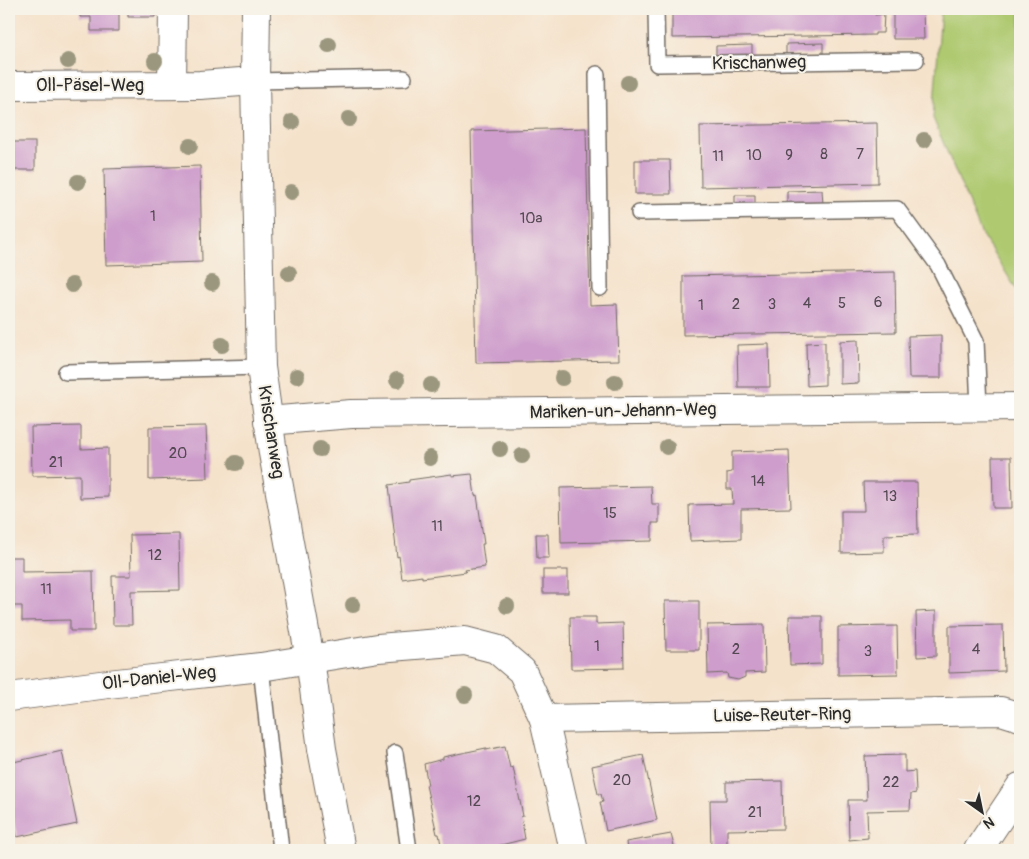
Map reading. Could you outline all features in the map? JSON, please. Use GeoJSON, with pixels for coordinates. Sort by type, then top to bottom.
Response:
{"type":"FeatureCollection","features":[{"type":"Feature","properties":{"kind":"street"},"geometry":{"type":"LineString","coordinates":[[172,85],[173,9]]}},
{"type":"Feature","properties":{"kind":"street","name":"Krischanweg"},"geometry":{"type":"LineString","coordinates":[[256,9],[255,81],[261,367],[268,421],[310,659],[322,749],[341,850]]}},
{"type":"Feature","properties":{"kind":"street","name":"Oll-Päsel-Weg"},"geometry":{"type":"LineString","coordinates":[[9,86],[200,85],[255,81]]}},
{"type":"Feature","properties":{"kind":"street","name":"Mariken-un-Jehann-Weg"},"geometry":{"type":"LineString","coordinates":[[268,421],[351,414],[1020,407]]}},
{"type":"Feature","properties":{"kind":"street"},"geometry":{"type":"LineString","coordinates":[[310,659],[378,648],[465,641],[496,649],[522,671],[544,719],[574,850]]}},
{"type":"Feature","properties":{"kind":"street","name":"Oll-Daniel-Weg"},"geometry":{"type":"LineString","coordinates":[[9,697],[261,667],[310,659]]}},
{"type":"Feature","properties":{"kind":"street","name":"Luise-Reuter-Ring"},"geometry":{"type":"LineString","coordinates":[[544,719],[1001,711],[1020,717]]}},
{"type":"Feature","properties":{"kind":"street"},"geometry":{"type":"LineString","coordinates":[[978,850],[1020,787]]}},
{"type":"Feature","properties":{"kind":"lane","name":"Krischanweg"},"geometry":{"type":"LineString","coordinates":[[656,9],[657,64],[916,60]]}},
{"type":"Feature","properties":{"kind":"lane"},"geometry":{"type":"LineString","coordinates":[[597,74],[600,288]]}},
{"type":"Feature","properties":{"kind":"lane"},"geometry":{"type":"LineString","coordinates":[[255,81],[404,78]]}},
{"type":"Feature","properties":{"kind":"lane"},"geometry":{"type":"LineString","coordinates":[[639,213],[897,209],[938,265],[976,341],[978,407]]}},
{"type":"Feature","properties":{"kind":"lane"},"geometry":{"type":"LineString","coordinates":[[66,372],[261,367]]}},
{"type":"Feature","properties":{"kind":"lane"},"geometry":{"type":"LineString","coordinates":[[261,667],[281,850]]}},
{"type":"Feature","properties":{"kind":"lane"},"geometry":{"type":"LineString","coordinates":[[395,753],[409,850]]}},
{"type":"Feature","properties":{"kind":"green space"},"geometry":{"type":"Polygon","coordinates":[[[941,9],[1020,9],[1020,295],[982,235],[933,118],[941,9]]]}},
{"type":"Feature","properties":{"kind":"building"},"geometry":{"type":"Polygon","coordinates":[[[80,9],[155,9],[155,17],[128,17],[128,11],[119,11],[119,31],[91,31],[91,17],[80,17],[80,9]]]}},
{"type":"Feature","properties":{"kind":"building"},"geometry":{"type":"Polygon","coordinates":[[[875,9],[875,15],[884,14],[883,33],[875,33],[875,35],[672,38],[672,10],[875,9]]]}},
{"type":"Feature","properties":{"kind":"building"},"geometry":{"type":"Polygon","coordinates":[[[893,10],[923,10],[924,39],[893,39],[893,10]]]}},
{"type":"Feature","properties":{"kind":"building"},"geometry":{"type":"Polygon","coordinates":[[[823,43],[823,54],[786,55],[786,44],[823,43]]]}},
{"type":"Feature","properties":{"kind":"building"},"geometry":{"type":"Polygon","coordinates":[[[752,45],[752,56],[716,56],[716,46],[752,45]]]}},
{"type":"Feature","properties":{"kind":"building"},"geometry":{"type":"Polygon","coordinates":[[[877,123],[878,183],[701,187],[700,126],[877,123]]]}},
{"type":"Feature","properties":{"kind":"building"},"geometry":{"type":"Polygon","coordinates":[[[586,128],[590,305],[617,304],[619,360],[476,363],[471,131],[586,128]]]}},
{"type":"Feature","properties":{"kind":"building"},"geometry":{"type":"Polygon","coordinates":[[[9,142],[35,142],[35,170],[9,170],[9,142]]]}},
{"type":"Feature","properties":{"kind":"building"},"geometry":{"type":"Polygon","coordinates":[[[635,160],[670,160],[671,194],[635,194],[635,160]]]}},
{"type":"Feature","properties":{"kind":"building"},"geometry":{"type":"Polygon","coordinates":[[[200,166],[202,262],[106,265],[104,169],[200,166]]]}},
{"type":"Feature","properties":{"kind":"building"},"geometry":{"type":"Polygon","coordinates":[[[822,190],[823,205],[787,206],[787,191],[822,190]]]}},
{"type":"Feature","properties":{"kind":"building"},"geometry":{"type":"Polygon","coordinates":[[[735,195],[755,195],[755,206],[735,207],[735,195]]]}},
{"type":"Feature","properties":{"kind":"building"},"geometry":{"type":"Polygon","coordinates":[[[895,272],[896,332],[683,335],[683,276],[895,272]]]}},
{"type":"Feature","properties":{"kind":"building"},"geometry":{"type":"Polygon","coordinates":[[[941,335],[941,378],[909,378],[908,336],[941,335]]]}},
{"type":"Feature","properties":{"kind":"building"},"geometry":{"type":"Polygon","coordinates":[[[858,340],[859,383],[840,384],[840,341],[858,340]]]}},
{"type":"Feature","properties":{"kind":"building"},"geometry":{"type":"Polygon","coordinates":[[[825,342],[825,385],[807,386],[806,343],[825,342]]]}},
{"type":"Feature","properties":{"kind":"building"},"geometry":{"type":"Polygon","coordinates":[[[769,344],[770,387],[738,387],[737,345],[769,344]]]}},
{"type":"Feature","properties":{"kind":"building"},"geometry":{"type":"Polygon","coordinates":[[[81,426],[81,449],[108,448],[108,497],[80,498],[80,475],[32,476],[31,427],[81,426]]]}},
{"type":"Feature","properties":{"kind":"building"},"geometry":{"type":"Polygon","coordinates":[[[206,426],[208,478],[149,480],[149,427],[206,426]]]}},
{"type":"Feature","properties":{"kind":"building"},"geometry":{"type":"Polygon","coordinates":[[[789,450],[791,508],[741,509],[741,539],[690,541],[689,505],[733,504],[732,489],[727,489],[727,473],[732,472],[732,452],[789,450]]]}},
{"type":"Feature","properties":{"kind":"building"},"geometry":{"type":"Polygon","coordinates":[[[992,457],[1011,457],[1012,508],[993,508],[992,457]]]}},
{"type":"Feature","properties":{"kind":"building"},"geometry":{"type":"Polygon","coordinates":[[[452,474],[452,476],[472,474],[484,544],[482,544],[485,567],[465,570],[466,572],[402,579],[399,556],[397,557],[389,485],[452,474]]]}},
{"type":"Feature","properties":{"kind":"building"},"geometry":{"type":"Polygon","coordinates":[[[863,482],[917,482],[918,534],[884,535],[884,552],[841,553],[841,511],[864,511],[863,482]]]}},
{"type":"Feature","properties":{"kind":"building"},"geometry":{"type":"Polygon","coordinates":[[[651,486],[652,504],[659,504],[659,523],[652,523],[652,541],[561,543],[560,488],[651,486]]]}},
{"type":"Feature","properties":{"kind":"building"},"geometry":{"type":"Polygon","coordinates":[[[179,534],[180,590],[131,591],[132,625],[113,625],[112,576],[131,576],[130,535],[179,534]]]}},
{"type":"Feature","properties":{"kind":"building"},"geometry":{"type":"Polygon","coordinates":[[[536,534],[548,534],[549,558],[537,558],[536,534]]]}},
{"type":"Feature","properties":{"kind":"building"},"geometry":{"type":"Polygon","coordinates":[[[9,557],[22,557],[22,572],[93,571],[94,631],[70,631],[70,620],[22,621],[22,606],[9,606],[9,557]]]}},
{"type":"Feature","properties":{"kind":"building"},"geometry":{"type":"Polygon","coordinates":[[[543,570],[568,570],[568,593],[543,593],[543,570]]]}},
{"type":"Feature","properties":{"kind":"building"},"geometry":{"type":"Polygon","coordinates":[[[665,601],[699,601],[699,650],[666,650],[665,601]]]}},
{"type":"Feature","properties":{"kind":"building"},"geometry":{"type":"Polygon","coordinates":[[[936,611],[936,656],[917,657],[916,612],[936,611]]]}},
{"type":"Feature","properties":{"kind":"building"},"geometry":{"type":"Polygon","coordinates":[[[789,616],[822,616],[822,664],[790,665],[789,616]]]}},
{"type":"Feature","properties":{"kind":"building"},"geometry":{"type":"Polygon","coordinates":[[[570,617],[596,617],[596,624],[623,623],[624,668],[571,669],[570,617]]]}},
{"type":"Feature","properties":{"kind":"building"},"geometry":{"type":"Polygon","coordinates":[[[764,624],[765,672],[745,673],[745,677],[738,680],[728,678],[727,673],[708,674],[707,625],[764,624]]]}},
{"type":"Feature","properties":{"kind":"building"},"geometry":{"type":"Polygon","coordinates":[[[1003,625],[1004,671],[949,673],[949,626],[1003,625]]]}},
{"type":"Feature","properties":{"kind":"building"},"geometry":{"type":"Polygon","coordinates":[[[897,626],[898,674],[838,675],[838,627],[897,626]]]}},
{"type":"Feature","properties":{"kind":"building"},"geometry":{"type":"Polygon","coordinates":[[[505,746],[510,768],[513,767],[523,816],[521,816],[525,839],[481,850],[442,850],[426,785],[428,785],[424,764],[443,759],[443,757],[505,746]]]}},
{"type":"Feature","properties":{"kind":"building"},"geometry":{"type":"Polygon","coordinates":[[[62,751],[77,824],[17,837],[9,798],[9,763],[62,751]]]}},
{"type":"Feature","properties":{"kind":"building"},"geometry":{"type":"Polygon","coordinates":[[[643,755],[657,820],[606,831],[600,802],[603,802],[601,794],[598,794],[592,766],[643,755]]]}},
{"type":"Feature","properties":{"kind":"building"},"geometry":{"type":"Polygon","coordinates":[[[905,755],[905,772],[915,771],[916,793],[911,794],[910,810],[867,811],[868,838],[849,840],[848,800],[867,800],[865,756],[905,755]]]}},
{"type":"Feature","properties":{"kind":"building"},"geometry":{"type":"Polygon","coordinates":[[[782,781],[783,829],[727,830],[727,850],[711,850],[710,800],[726,800],[726,782],[782,781]]]}},
{"type":"Feature","properties":{"kind":"building"},"geometry":{"type":"Polygon","coordinates":[[[671,834],[675,850],[627,850],[626,842],[671,834]]]}}]}
